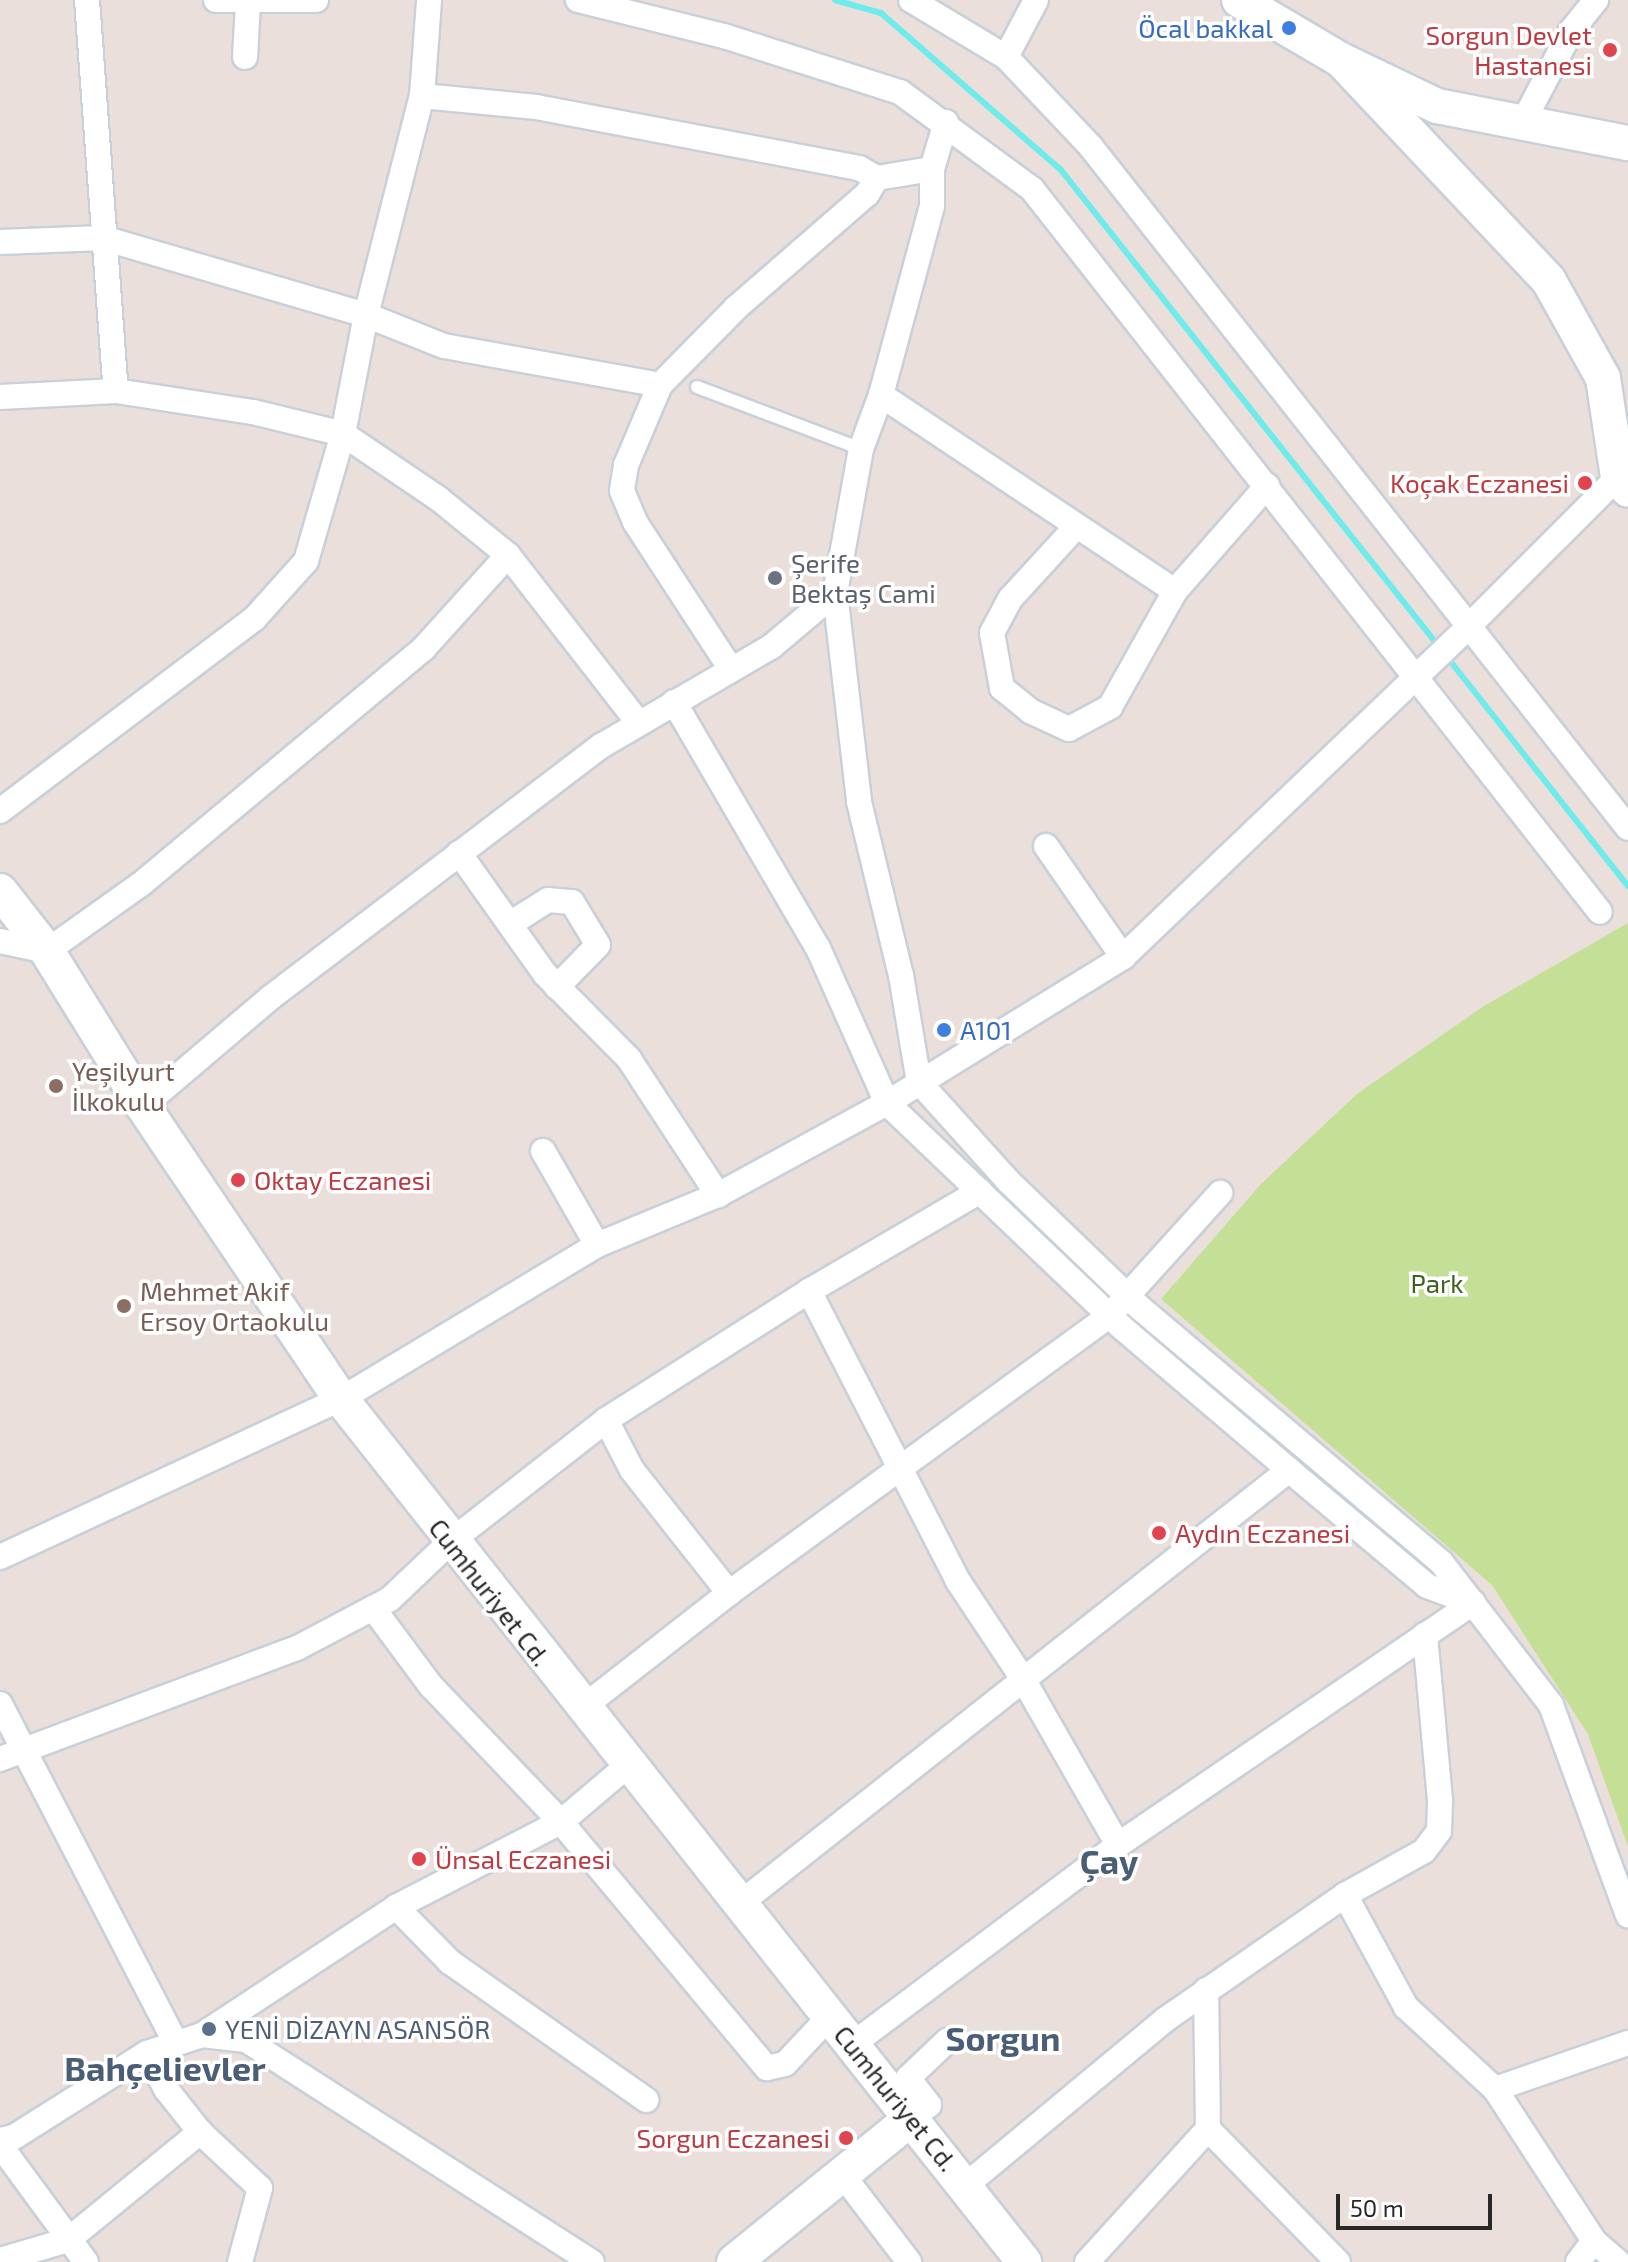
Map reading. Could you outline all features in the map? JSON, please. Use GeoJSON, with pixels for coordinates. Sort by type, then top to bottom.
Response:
{"type":"FeatureCollection","features":[{"type":"Feature","properties":{"kind":"main road"},"geometry":{"type":"LineString","coordinates":[[1239,0],[1341,60],[1437,106],[1628,143]]}},
{"type":"Feature","properties":{"kind":"main road"},"geometry":{"type":"LineString","coordinates":[[1341,60],[1549,281],[1603,378],[1625,472]]}},
{"type":"Feature","properties":{"kind":"main road","name":"Cumhuriyet Cd."},"geometry":{"type":"LineString","coordinates":[[0,891],[47,951],[143,1106],[341,1399],[627,1766],[913,2117],[1024,2262]]}},
{"type":"Feature","properties":{"kind":"main road"},"geometry":{"type":"LineString","coordinates":[[734,2262],[913,2117]]}},
{"type":"Feature","properties":{"kind":"street"},"geometry":{"type":"LineString","coordinates":[[87,0],[116,391]]}},
{"type":"Feature","properties":{"kind":"street"},"geometry":{"type":"LineString","coordinates":[[216,0],[248,3],[316,0]]}},
{"type":"Feature","properties":{"kind":"street"},"geometry":{"type":"LineString","coordinates":[[0,811],[254,619],[306,561],[343,434],[366,315],[422,96],[429,0]]}},
{"type":"Feature","properties":{"kind":"street"},"geometry":{"type":"LineString","coordinates":[[578,0],[846,72],[900,92],[946,122],[1032,189],[1600,912]]}},
{"type":"Feature","properties":{"kind":"street"},"geometry":{"type":"LineString","coordinates":[[911,0],[1006,57],[1141,205],[1363,495],[1470,625],[1628,828]]}},
{"type":"Feature","properties":{"kind":"street"},"geometry":{"type":"LineString","coordinates":[[1006,57],[1036,0]]}},
{"type":"Feature","properties":{"kind":"street"},"geometry":{"type":"LineString","coordinates":[[1523,122],[1571,31],[1596,0]]}},
{"type":"Feature","properties":{"kind":"street"},"geometry":{"type":"LineString","coordinates":[[245,57],[248,3]]}},
{"type":"Feature","properties":{"kind":"street"},"geometry":{"type":"LineString","coordinates":[[422,96],[536,107],[859,168],[877,178],[932,169]]}},
{"type":"Feature","properties":{"kind":"street"},"geometry":{"type":"LineString","coordinates":[[946,122],[932,169],[932,206],[881,395],[861,449],[835,593],[859,802],[901,975],[919,1082],[1008,1181],[1128,1295],[1441,1562],[1551,1705],[1628,1915]]}},
{"type":"Feature","properties":{"kind":"street"},"geometry":{"type":"LineString","coordinates":[[731,669],[635,522],[622,491],[626,465],[660,385],[736,308],[867,194],[877,178]]}},
{"type":"Feature","properties":{"kind":"street"},"geometry":{"type":"LineString","coordinates":[[0,242],[103,238],[366,315],[444,346],[660,385]]}},
{"type":"Feature","properties":{"kind":"street"},"geometry":{"type":"LineString","coordinates":[[0,397],[116,391],[253,412],[343,434],[439,499],[508,555],[638,722]]}},
{"type":"Feature","properties":{"kind":"street"},"geometry":{"type":"LineString","coordinates":[[881,395],[1048,504],[1075,528],[1175,591]]}},
{"type":"Feature","properties":{"kind":"street"},"geometry":{"type":"LineString","coordinates":[[0,1557],[341,1399],[597,1245],[718,1195],[887,1103],[1123,957],[1625,472]]}},
{"type":"Feature","properties":{"kind":"street"},"geometry":{"type":"LineString","coordinates":[[1075,528],[1010,599],[992,633],[1002,688],[1030,711],[1069,729],[1110,707],[1175,591],[1267,486]]}},
{"type":"Feature","properties":{"kind":"street"},"geometry":{"type":"LineString","coordinates":[[0,941],[47,951],[141,884],[424,648],[508,555]]}},
{"type":"Feature","properties":{"kind":"street"},"geometry":{"type":"LineString","coordinates":[[143,1106],[270,998],[459,853],[638,722],[772,646],[835,593]]}},
{"type":"Feature","properties":{"kind":"street"},"geometry":{"type":"LineString","coordinates":[[674,702],[818,948],[887,1103],[1109,1316],[1289,1470],[1427,1586],[1473,1603]]}},
{"type":"Feature","properties":{"kind":"street"},"geometry":{"type":"LineString","coordinates":[[1046,846],[1123,957]]}},
{"type":"Feature","properties":{"kind":"street"},"geometry":{"type":"LineString","coordinates":[[459,853],[557,987],[629,1059],[718,1195]]}},
{"type":"Feature","properties":{"kind":"street"},"geometry":{"type":"LineString","coordinates":[[510,924],[548,900],[572,902],[598,945],[557,987]]}},
{"type":"Feature","properties":{"kind":"street"},"geometry":{"type":"LineString","coordinates":[[543,1151],[597,1245]]}},
{"type":"Feature","properties":{"kind":"street"},"geometry":{"type":"LineString","coordinates":[[11,1755],[297,1648],[390,1599],[450,1542],[606,1420],[809,1291],[980,1191]]}},
{"type":"Feature","properties":{"kind":"street"},"geometry":{"type":"LineString","coordinates":[[582,1708],[729,1593],[902,1470],[916,1455],[1109,1316],[1220,1193]]}},
{"type":"Feature","properties":{"kind":"street"},"geometry":{"type":"LineString","coordinates":[[809,1291],[958,1581],[1023,1679],[1118,1845]]}},
{"type":"Feature","properties":{"kind":"street"},"geometry":{"type":"LineString","coordinates":[[606,1420],[632,1470],[729,1593]]}},
{"type":"Feature","properties":{"kind":"street"},"geometry":{"type":"LineString","coordinates":[[738,1905],[1289,1470]]}},
{"type":"Feature","properties":{"kind":"street"},"geometry":{"type":"LineString","coordinates":[[853,2044],[1118,1845],[1473,1603]]}},
{"type":"Feature","properties":{"kind":"street"},"geometry":{"type":"LineString","coordinates":[[373,1608],[431,1686],[561,1822],[767,2068],[785,2064],[830,2016]]}},
{"type":"Feature","properties":{"kind":"street"},"geometry":{"type":"LineString","coordinates":[[966,2185],[1206,1990],[1345,1895],[1424,1851],[1439,1831],[1425,1635]]}},
{"type":"Feature","properties":{"kind":"street"},"geometry":{"type":"LineString","coordinates":[[0,1704],[11,1755],[176,2043]]}},
{"type":"Feature","properties":{"kind":"street"},"geometry":{"type":"LineString","coordinates":[[86,2262],[0,2142],[14,2137],[147,2053],[202,2035],[396,1907],[561,1822],[627,1766]]}},
{"type":"Feature","properties":{"kind":"street"},"geometry":{"type":"LineString","coordinates":[[1345,1895],[1406,2007],[1495,2089],[1594,2241],[1618,2262]]}},
{"type":"Feature","properties":{"kind":"street"},"geometry":{"type":"LineString","coordinates":[[396,1907],[450,1962],[646,2100]]}},
{"type":"Feature","properties":{"kind":"street"},"geometry":{"type":"LineString","coordinates":[[1102,2257],[1208,2129],[1206,1990]]}},
{"type":"Feature","properties":{"kind":"street"},"geometry":{"type":"LineString","coordinates":[[202,2035],[246,2040],[592,2262]]}},
{"type":"Feature","properties":{"kind":"street"},"geometry":{"type":"LineString","coordinates":[[913,2117],[929,2105],[908,2078],[947,2041]]}},
{"type":"Feature","properties":{"kind":"street"},"geometry":{"type":"LineString","coordinates":[[1495,2089],[1628,2043]]}},
{"type":"Feature","properties":{"kind":"street"},"geometry":{"type":"LineString","coordinates":[[147,2053],[166,2089],[200,2132],[260,2188],[240,2262]]}},
{"type":"Feature","properties":{"kind":"street"},"geometry":{"type":"LineString","coordinates":[[1208,2129],[1338,2262]]}},
{"type":"Feature","properties":{"kind":"street"},"geometry":{"type":"LineString","coordinates":[[0,2260],[68,2240],[200,2132]]}},
{"type":"Feature","properties":{"kind":"street"},"geometry":{"type":"LineString","coordinates":[[842,2174],[909,2262]]}},
{"type":"Feature","properties":{"kind":"street"},"geometry":{"type":"LineString","coordinates":[[1578,2262],[1594,2241]]}},
{"type":"Feature","properties":{"kind":"lane"},"geometry":{"type":"LineString","coordinates":[[697,387],[861,449]]}},
{"type":"Feature","properties":{"kind":"green space","name":"Park"},"geometry":{"type":"Polygon","coordinates":[[[1628,923],[1628,1847],[1588,1734],[1492,1585],[1161,1299],[1261,1184],[1357,1094],[1484,1006],[1628,923]]]}},
{"type":"Feature","properties":{"kind":"waterway"},"geometry":{"type":"LineString","coordinates":[[835,0],[881,13],[1061,170],[1440,648]]}},
{"type":"Feature","properties":{"kind":"waterway"},"geometry":{"type":"LineString","coordinates":[[1447,657],[1628,886]]}},
{"type":"Feature","properties":{"kind":"place","name":"Öcal bakkal"},"geometry":{"type":"Point","coordinates":[1289,28]}},
{"type":"Feature","properties":{"kind":"place","name":"Sorgun Devlet Hastanesi"},"geometry":{"type":"Point","coordinates":[1610,50]}},
{"type":"Feature","properties":{"kind":"place","name":"Koçak Eczanesi"},"geometry":{"type":"Point","coordinates":[1585,483]}},
{"type":"Feature","properties":{"kind":"place","name":"Şerife Bektaş Cami"},"geometry":{"type":"Point","coordinates":[775,578]}},
{"type":"Feature","properties":{"kind":"place","name":"A101"},"geometry":{"type":"Point","coordinates":[944,1030]}},
{"type":"Feature","properties":{"kind":"place","name":"Yeşilyurt İlkokulu"},"geometry":{"type":"Point","coordinates":[56,1086]}},
{"type":"Feature","properties":{"kind":"place","name":"Oktay Eczanesi"},"geometry":{"type":"Point","coordinates":[238,1180]}},
{"type":"Feature","properties":{"kind":"place","name":"Mehmet Akif Ersoy Ortaokulu"},"geometry":{"type":"Point","coordinates":[124,1306]}},
{"type":"Feature","properties":{"kind":"place","name":"Aydın Eczanesi"},"geometry":{"type":"Point","coordinates":[1159,1533]}},
{"type":"Feature","properties":{"kind":"place","name":"Ünsal Eczanesi"},"geometry":{"type":"Point","coordinates":[419,1859]}},
{"type":"Feature","properties":{"kind":"place","name":"YENİ DİZAYN ASANSÖR"},"geometry":{"type":"Point","coordinates":[209,2029]}},
{"type":"Feature","properties":{"kind":"place","name":"Sorgun Eczanesi"},"geometry":{"type":"Point","coordinates":[846,2138]}},
{"type":"Feature","properties":{"kind":"district","name":"Çay"},"geometry":{"type":"Point","coordinates":[1109,1861]}},
{"type":"Feature","properties":{"kind":"district","name":"Sorgun"},"geometry":{"type":"Point","coordinates":[1003,2038]}},
{"type":"Feature","properties":{"kind":"district","name":"Bahçelievler"},"geometry":{"type":"Point","coordinates":[165,2068]}}]}
